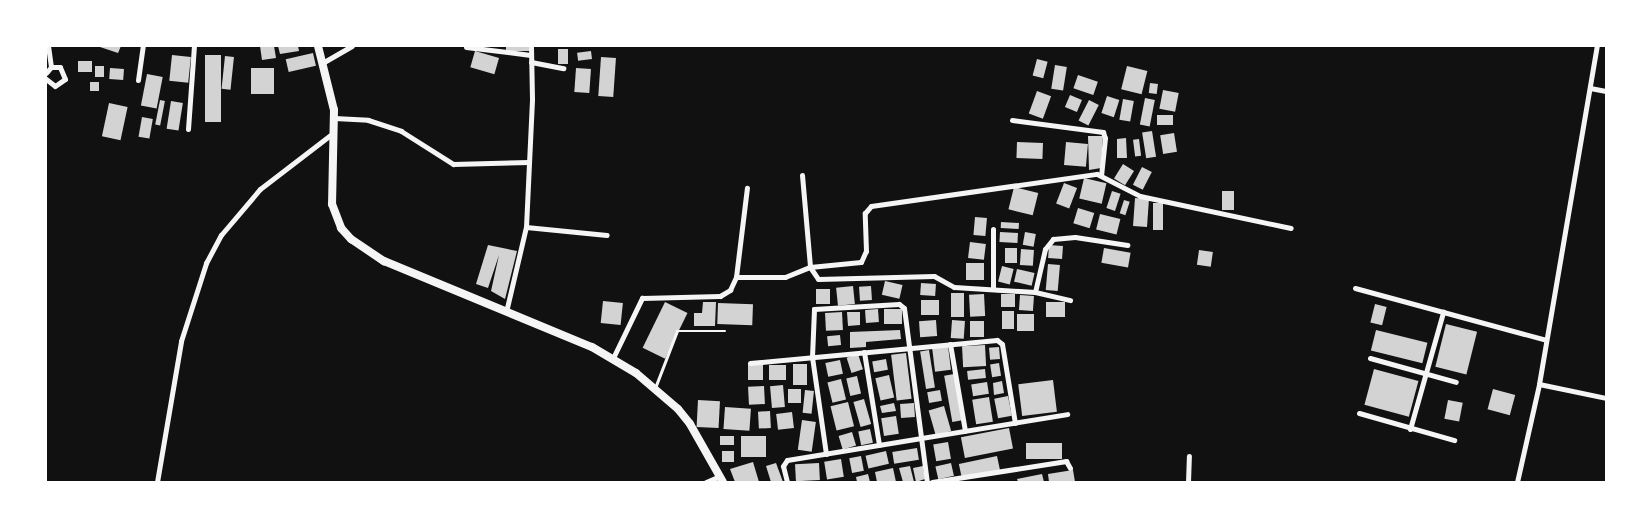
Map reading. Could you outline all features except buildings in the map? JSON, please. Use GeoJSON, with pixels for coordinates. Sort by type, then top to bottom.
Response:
{"type":"FeatureCollection","features":[{"type":"Feature","properties":{"kind":"main road"},"geometry":{"type":"LineString","coordinates":[[318,46],[324,62],[334,118],[332,204],[335,216],[351,239],[384,261],[613,358],[655,388],[690,424],[722,479]]}},
{"type":"Feature","properties":{"kind":"street"},"geometry":{"type":"LineString","coordinates":[[48,46],[51,67]]}},
{"type":"Feature","properties":{"kind":"street"},"geometry":{"type":"LineString","coordinates":[[138,80],[143,46]]}},
{"type":"Feature","properties":{"kind":"street"},"geometry":{"type":"LineString","coordinates":[[188,129],[194,46]]}},
{"type":"Feature","properties":{"kind":"street"},"geometry":{"type":"LineString","coordinates":[[324,62],[352,46]]}},
{"type":"Feature","properties":{"kind":"street"},"geometry":{"type":"LineString","coordinates":[[506,312],[526,227],[531,46]]}},
{"type":"Feature","properties":{"kind":"street"},"geometry":{"type":"LineString","coordinates":[[1517,482],[1539,384],[1597,46]]}},
{"type":"Feature","properties":{"kind":"street"},"geometry":{"type":"LineString","coordinates":[[466,47],[563,68]]}},
{"type":"Feature","properties":{"kind":"street"},"geometry":{"type":"LineString","coordinates":[[46,72],[51,67]]}},
{"type":"Feature","properties":{"kind":"street"},"geometry":{"type":"LineString","coordinates":[[46,81],[59,85],[65,79],[63,70],[51,67]]}},
{"type":"Feature","properties":{"kind":"street"},"geometry":{"type":"LineString","coordinates":[[1590,88],[1606,91]]}},
{"type":"Feature","properties":{"kind":"street"},"geometry":{"type":"LineString","coordinates":[[334,118],[368,120],[401,131],[453,164],[529,162]]}},
{"type":"Feature","properties":{"kind":"street"},"geometry":{"type":"LineString","coordinates":[[1012,120],[1103,132],[1105,138],[1101,175]]}},
{"type":"Feature","properties":{"kind":"street"},"geometry":{"type":"LineString","coordinates":[[157,482],[181,341],[206,263],[226,228],[260,189],[335,132]]}},
{"type":"Feature","properties":{"kind":"street"},"geometry":{"type":"LineString","coordinates":[[802,175],[813,276],[825,281],[913,274],[934,276],[954,288],[1035,292],[1070,300]]}},
{"type":"Feature","properties":{"kind":"street"},"geometry":{"type":"LineString","coordinates":[[736,277],[792,276],[810,267],[861,262],[866,251],[865,213],[872,206],[1101,175],[1140,196],[1291,228]]}},
{"type":"Feature","properties":{"kind":"street"},"geometry":{"type":"LineString","coordinates":[[613,358],[642,298],[651,295],[720,296],[730,290],[736,277],[747,188]]}},
{"type":"Feature","properties":{"kind":"street"},"geometry":{"type":"LineString","coordinates":[[526,227],[607,235]]}},
{"type":"Feature","properties":{"kind":"street"},"geometry":{"type":"LineString","coordinates":[[993,229],[993,289]]}},
{"type":"Feature","properties":{"kind":"street"},"geometry":{"type":"LineString","coordinates":[[1035,292],[1045,249],[1053,239],[1075,237],[1127,245]]}},
{"type":"Feature","properties":{"kind":"street"},"geometry":{"type":"LineString","coordinates":[[1355,288],[1546,340]]}},
{"type":"Feature","properties":{"kind":"street"},"geometry":{"type":"LineString","coordinates":[[826,454],[812,357],[813,312],[816,308],[902,305],[927,482]]}},
{"type":"Feature","properties":{"kind":"street"},"geometry":{"type":"LineString","coordinates":[[1410,429],[1443,312]]}},
{"type":"Feature","properties":{"kind":"street"},"geometry":{"type":"LineString","coordinates":[[750,363],[1000,341],[1015,423]]}},
{"type":"Feature","properties":{"kind":"street"},"geometry":{"type":"LineString","coordinates":[[950,344],[965,431]]}},
{"type":"Feature","properties":{"kind":"street"},"geometry":{"type":"LineString","coordinates":[[864,352],[880,445]]}},
{"type":"Feature","properties":{"kind":"street"},"geometry":{"type":"LineString","coordinates":[[1370,358],[1456,382]]}},
{"type":"Feature","properties":{"kind":"street"},"geometry":{"type":"LineString","coordinates":[[1539,384],[1606,398]]}},
{"type":"Feature","properties":{"kind":"street"},"geometry":{"type":"LineString","coordinates":[[787,482],[783,466],[787,460],[1067,414]]}},
{"type":"Feature","properties":{"kind":"street"},"geometry":{"type":"LineString","coordinates":[[1359,414],[1454,440]]}},
{"type":"Feature","properties":{"kind":"street"},"geometry":{"type":"LineString","coordinates":[[1188,482],[1189,456]]}},
{"type":"Feature","properties":{"kind":"street"},"geometry":{"type":"LineString","coordinates":[[932,482],[1066,461],[1070,468]]}},
{"type":"Feature","properties":{"kind":"street"},"geometry":{"type":"LineString","coordinates":[[706,482],[722,479]]}},
{"type":"Feature","properties":{"kind":"lane"},"geometry":{"type":"LineString","coordinates":[[655,388],[677,331],[725,331]]}}]}
